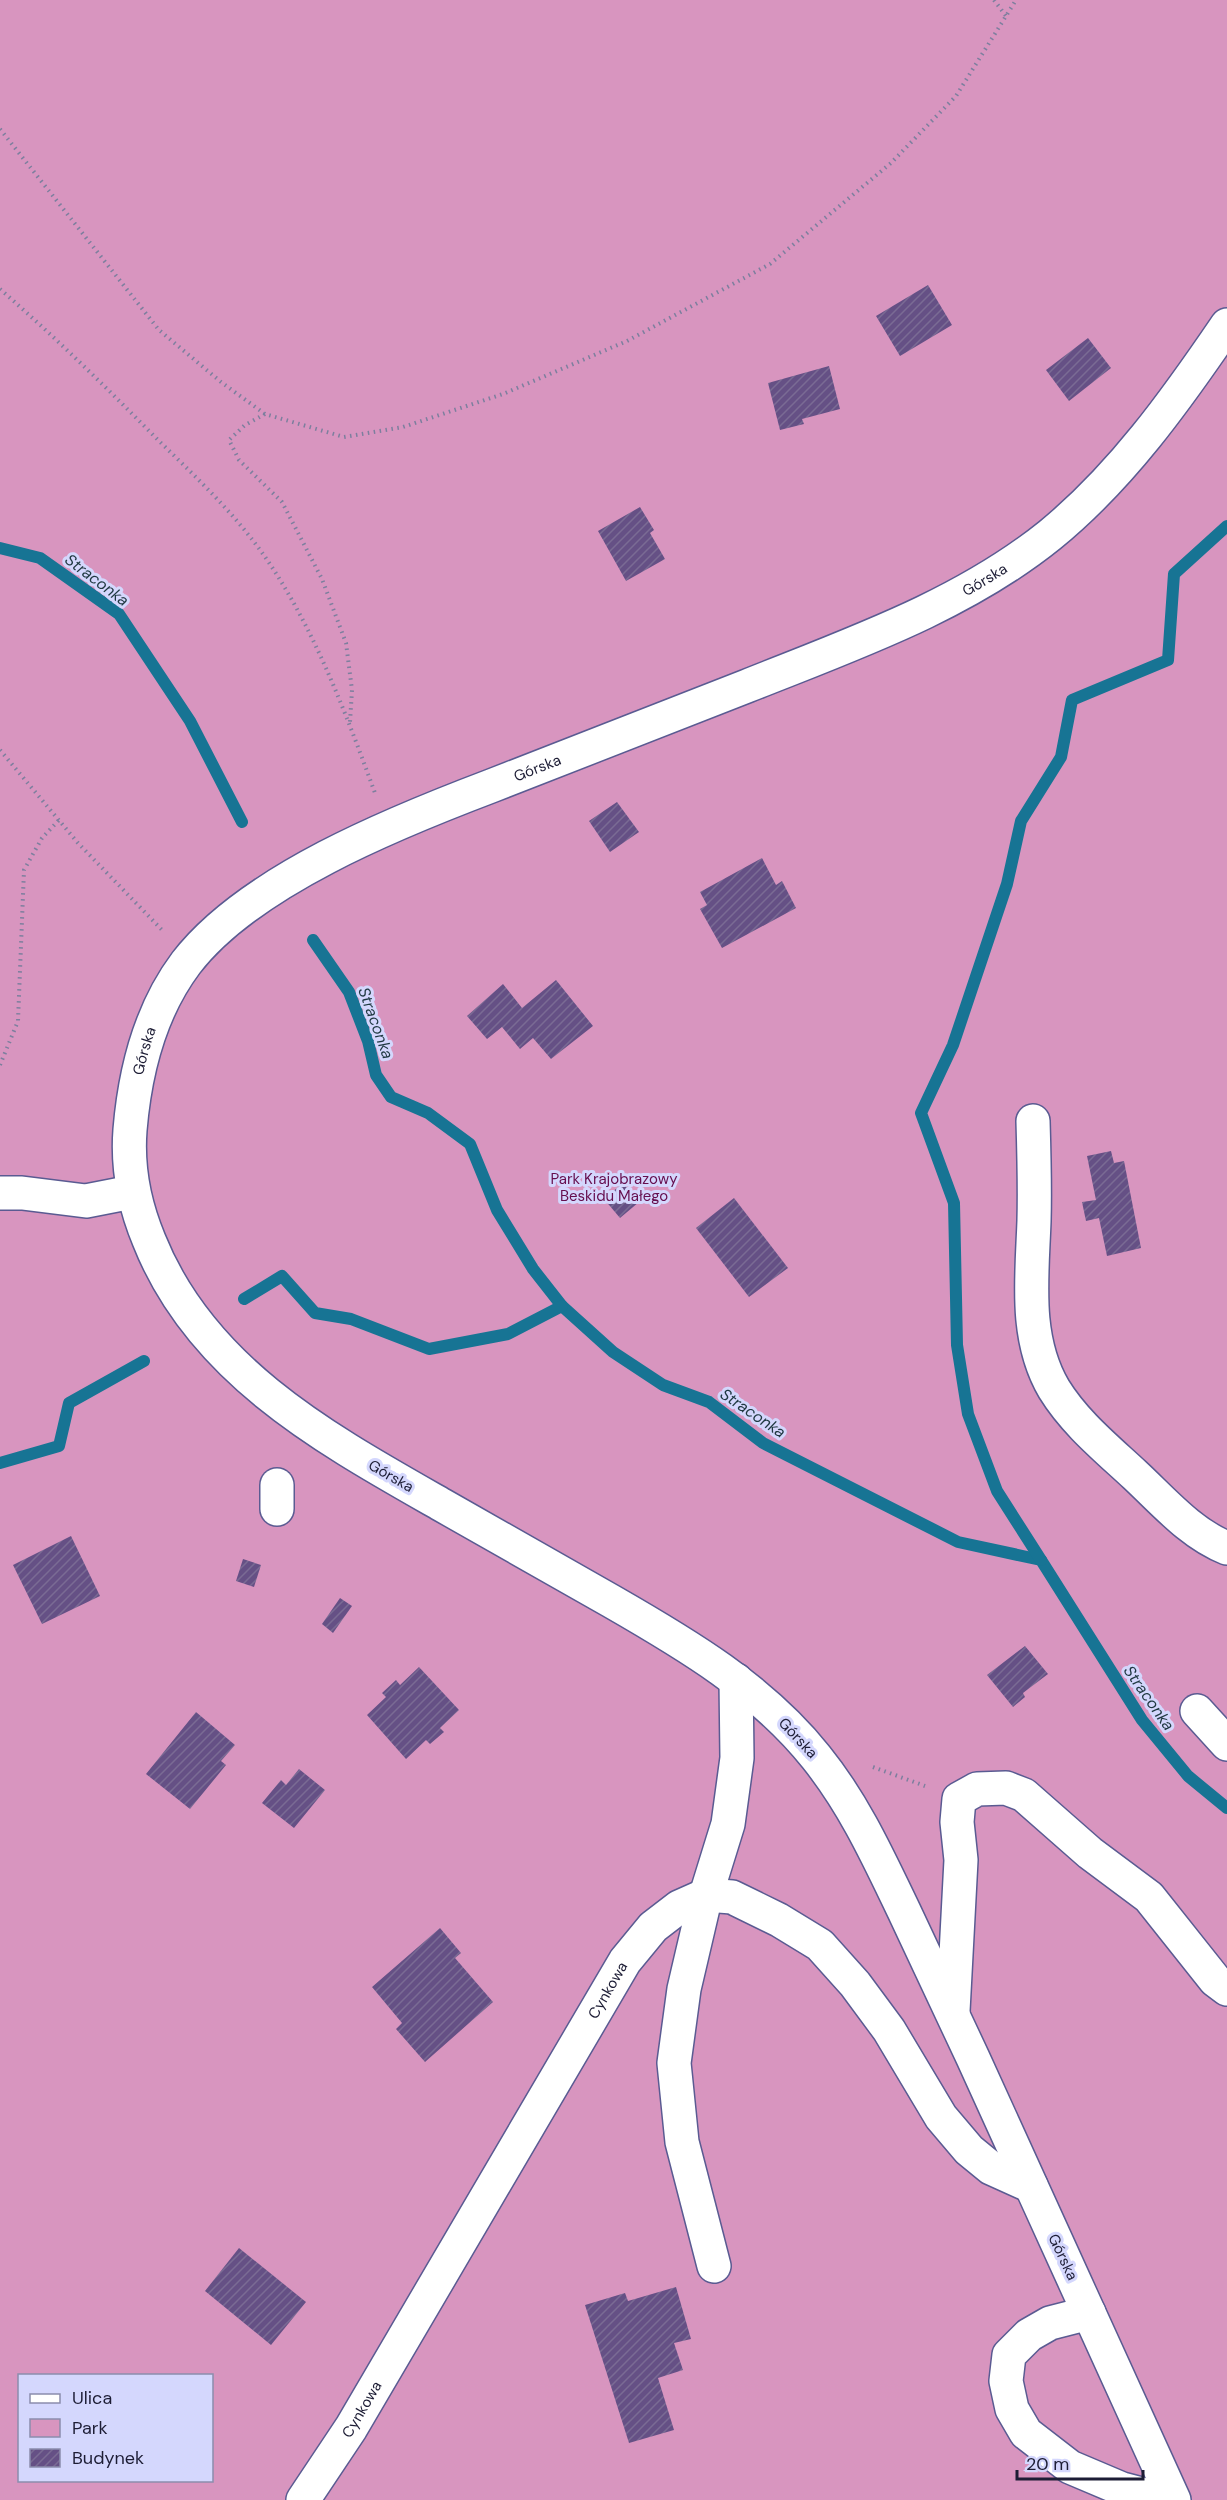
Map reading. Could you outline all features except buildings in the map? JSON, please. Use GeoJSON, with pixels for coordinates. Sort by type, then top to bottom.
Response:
{"type":"FeatureCollection","features":[{"type":"Feature","properties":{"kind":"street","name":"Górska"},"geometry":{"type":"LineString","coordinates":[[1174,2500],[952,2013],[872,1844],[844,1794],[792,1729],[736,1680],[670,1635],[356,1456],[300,1419],[226,1359],[205,1335],[168,1283],[150,1243],[132,1192],[129,1144],[133,1099],[143,1053],[158,1010],[169,989],[190,958],[214,933],[266,893],[336,853],[436,807],[886,631],[998,573],[1053,533],[1098,491],[1178,397],[1227,325]]}},
{"type":"Feature","properties":{"kind":"street"},"geometry":{"type":"LineString","coordinates":[[1033,1121],[1034,1217],[1031,1307],[1038,1354],[1054,1389],[1077,1421],[1180,1517],[1204,1536],[1227,1548]]}},
{"type":"Feature","properties":{"kind":"street"},"geometry":{"type":"LineString","coordinates":[[0,1193],[22,1193],[86,1202],[132,1192]]}},
{"type":"Feature","properties":{"kind":"street"},"geometry":{"type":"LineString","coordinates":[[714,2266],[682,2142],[674,2063],[684,1989],[706,1894],[728,1824],[736,1758],[736,1680]]}},
{"type":"Feature","properties":{"kind":"street"},"geometry":{"type":"LineString","coordinates":[[1197,1711],[1227,1744]]}},
{"type":"Feature","properties":{"kind":"street"},"geometry":{"type":"LineString","coordinates":[[959,1799],[977,1789],[1006,1788],[1024,1795],[1090,1853],[1149,1897],[1215,1980],[1227,1989]]}},
{"type":"Feature","properties":{"kind":"street","name":"Górska"},"geometry":{"type":"LineString","coordinates":[[952,2013],[962,1860],[957,1822],[959,1799]]}},
{"type":"Feature","properties":{"kind":"street"},"geometry":{"type":"LineString","coordinates":[[706,1894],[732,1897],[779,1920],[820,1945],[855,1984],[889,2030],[941,2117],[969,2150],[991,2168],[1031,2186]]}},
{"type":"Feature","properties":{"kind":"street","name":"Cynkowa"},"geometry":{"type":"LineString","coordinates":[[303,2500],[351,2428],[625,1961],[652,1927],[679,1907],[706,1894]]}},
{"type":"Feature","properties":{"kind":"street"},"geometry":{"type":"LineString","coordinates":[[1089,2313],[1043,2327],[1029,2335],[1009,2355],[1006,2381],[1012,2409],[1026,2433],[1070,2467],[1122,2489],[1164,2500]]}},
{"type":"Feature","properties":{"kind":"path"},"geometry":{"type":"LineString","coordinates":[[994,0],[1006,16]]}},
{"type":"Feature","properties":{"kind":"path"},"geometry":{"type":"LineString","coordinates":[[0,129],[159,330],[221,382],[265,414],[344,436],[403,427],[503,394],[627,341],[770,264],[907,147],[956,96],[1016,0]]}},
{"type":"Feature","properties":{"kind":"path"},"geometry":{"type":"LineString","coordinates":[[0,289],[128,409],[213,495],[262,554],[298,611],[350,723],[388,829]]}},
{"type":"Feature","properties":{"kind":"path"},"geometry":{"type":"LineString","coordinates":[[265,414],[245,425],[229,440],[239,460],[282,502],[322,579],[346,643],[352,690],[350,723]]}},
{"type":"Feature","properties":{"kind":"path"},"geometry":{"type":"LineString","coordinates":[[0,750],[78,843],[190,958]]}},
{"type":"Feature","properties":{"kind":"path"},"geometry":{"type":"LineString","coordinates":[[0,1065],[18,1021],[24,870],[42,838],[59,820]]}},
{"type":"Feature","properties":{"kind":"path"},"geometry":{"type":"LineString","coordinates":[[871,1766],[959,1799]]}},
{"type":"Feature","properties":{"kind":"green space","name":"Park Krajobrazowy Beskidu Małego"},"geometry":{"type":"Polygon","coordinates":[[[0,0],[1227,0],[1227,2500],[0,2500],[0,0]]]}},
{"type":"Feature","properties":{"kind":"waterway"},"geometry":{"type":"LineString","coordinates":[[1041,1560],[997,1491],[968,1414],[957,1345],[954,1203],[921,1113],[953,1045],[1007,884],[1021,821],[1061,757],[1072,700],[1168,660],[1174,574],[1227,526]]}},
{"type":"Feature","properties":{"kind":"waterway","name":"Straconka"},"geometry":{"type":"LineString","coordinates":[[0,548],[40,558],[119,614],[190,721],[242,822]]}},
{"type":"Feature","properties":{"kind":"waterway","name":"Straconka"},"geometry":{"type":"LineString","coordinates":[[313,940],[349,992],[368,1041],[376,1075],[391,1097],[428,1113],[470,1144],[497,1210],[533,1269],[562,1306],[613,1352],[663,1385],[709,1402],[763,1443],[958,1542],[1041,1560],[1142,1720],[1188,1776],[1227,1808]]}},
{"type":"Feature","properties":{"kind":"waterway"},"geometry":{"type":"LineString","coordinates":[[244,1299],[282,1276],[315,1313],[351,1319],[429,1349],[508,1334],[562,1306]]}},
{"type":"Feature","properties":{"kind":"waterway"},"geometry":{"type":"LineString","coordinates":[[0,1463],[59,1446],[69,1403],[144,1361]]}}]}
